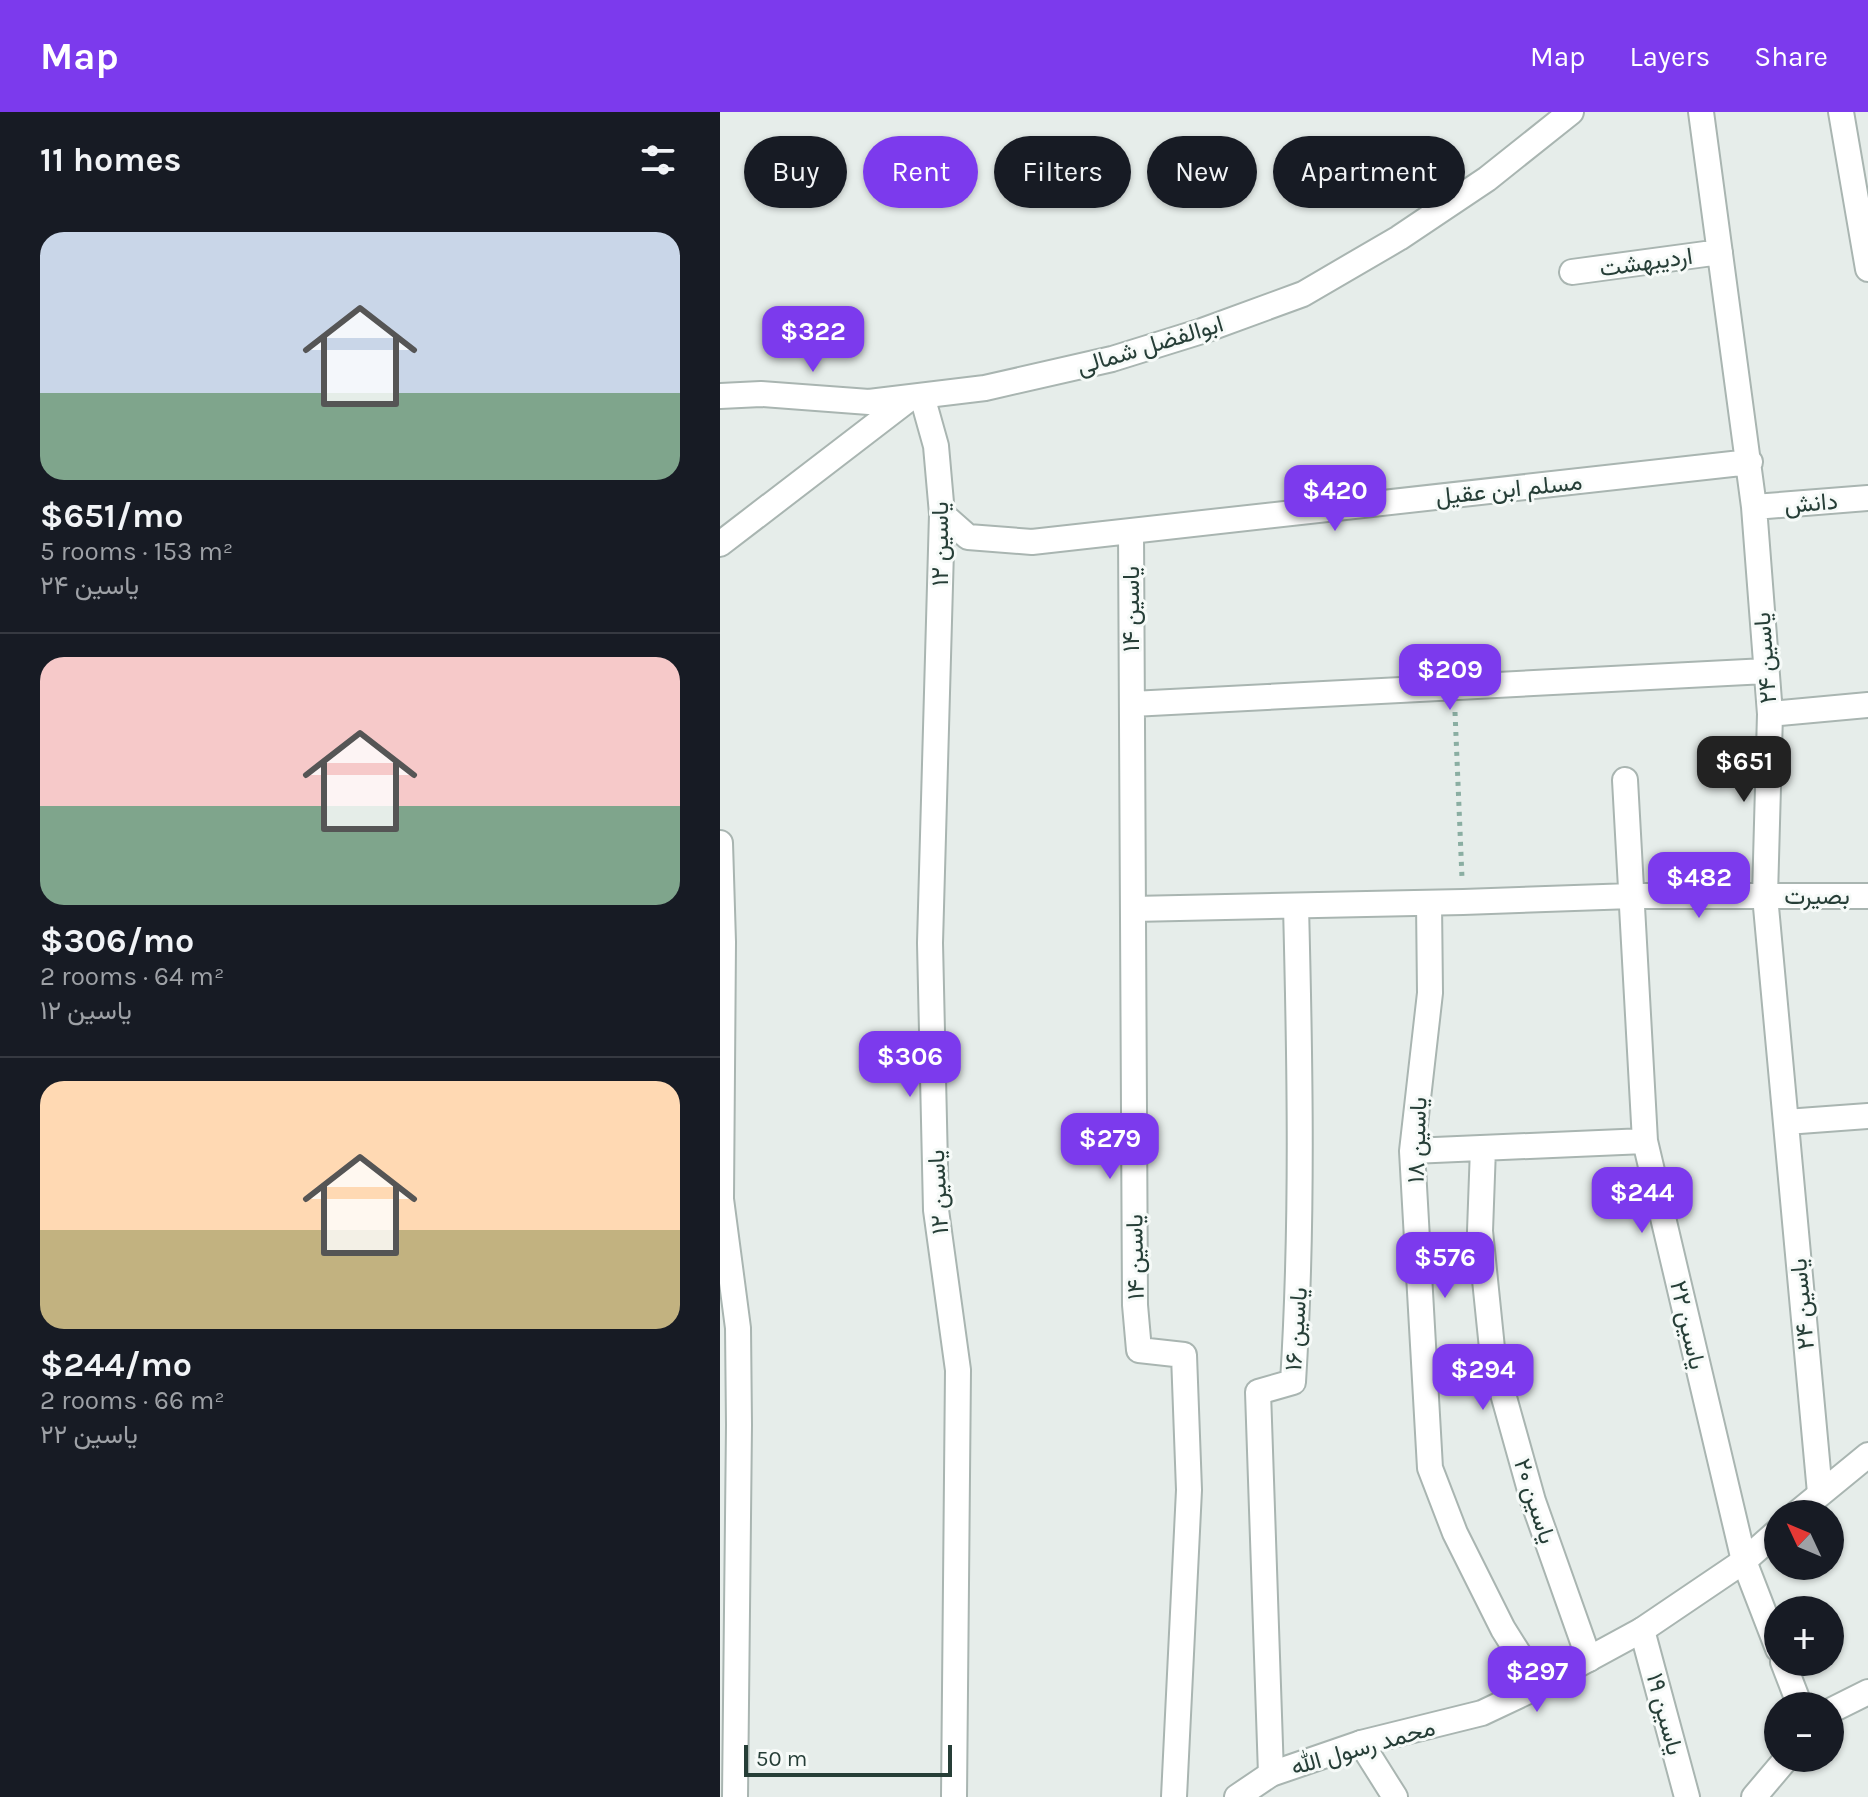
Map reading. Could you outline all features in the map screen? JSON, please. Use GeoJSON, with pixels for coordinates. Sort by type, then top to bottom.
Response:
{"type":"FeatureCollection","features":[{"type":"Feature","properties":{"kind":"street","name":"ابوالفضل شمالی"},"geometry":{"type":"LineString","coordinates":[[720,396],[761,394],[869,402],[985,388],[1112,359],[1202,331],[1303,294],[1399,238],[1487,179],[1571,112]]}},
{"type":"Feature","properties":{"kind":"street","name":"یاسین ۲۴"},"geometry":{"type":"LineString","coordinates":[[1701,112],[1754,507],[1770,714],[1765,896],[1820,1493]]}},
{"type":"Feature","properties":{"kind":"street"},"geometry":{"type":"LineString","coordinates":[[1841,112],[1857,136],[1868,269]]}},
{"type":"Feature","properties":{"kind":"street","name":"اردیبهشت"},"geometry":{"type":"LineString","coordinates":[[1572,272],[1720,252]]}},
{"type":"Feature","properties":{"kind":"street","name":"یاسین ۱۲"},"geometry":{"type":"LineString","coordinates":[[916,396],[936,446],[942,514],[930,943],[936,1210],[958,1370],[954,1797]]}},
{"type":"Feature","properties":{"kind":"street"},"geometry":{"type":"LineString","coordinates":[[720,544],[916,396]]}},
{"type":"Feature","properties":{"kind":"street","name":"مسلم ابن عقیل"},"geometry":{"type":"LineString","coordinates":[[942,514],[968,537],[1032,542],[1750,462]]}},
{"type":"Feature","properties":{"kind":"street","name":"دانش"},"geometry":{"type":"LineString","coordinates":[[1754,507],[1868,498]]}},
{"type":"Feature","properties":{"kind":"street","name":"یاسین ۱۴"},"geometry":{"type":"LineString","coordinates":[[1131,531],[1135,1305],[1139,1350],[1184,1355],[1189,1490],[1174,1797]]}},
{"type":"Feature","properties":{"kind":"street"},"geometry":{"type":"LineString","coordinates":[[1132,704],[1766,671]]}},
{"type":"Feature","properties":{"kind":"street"},"geometry":{"type":"LineString","coordinates":[[1770,714],[1868,705]]}},
{"type":"Feature","properties":{"kind":"street","name":"یاسین ۲۲"},"geometry":{"type":"LineString","coordinates":[[1625,780],[1645,1141],[1744,1561],[1764,1613]]}},
{"type":"Feature","properties":{"kind":"street"},"geometry":{"type":"LineString","coordinates":[[720,843],[723,942],[721,1199],[738,1328],[735,1797]]}},
{"type":"Feature","properties":{"kind":"street","name":"بصیرت"},"geometry":{"type":"LineString","coordinates":[[1133,909],[1632,896],[1868,896]]}},
{"type":"Feature","properties":{"kind":"street","name":"یاسین ۱۸"},"geometry":{"type":"LineString","coordinates":[[1429,903],[1430,993],[1412,1151],[1430,1468],[1455,1533],[1503,1629],[1539,1686]]}},
{"type":"Feature","properties":{"kind":"street","name":"یاسین ۱۶"},"geometry":{"type":"LineString","coordinates":[[1271,1774],[1258,1392],[1293,1382],[1299,1293],[1302,1119],[1296,906]]}},
{"type":"Feature","properties":{"kind":"street"},"geometry":{"type":"LineString","coordinates":[[1786,1122],[1868,1116]]}},
{"type":"Feature","properties":{"kind":"street"},"geometry":{"type":"LineString","coordinates":[[1412,1151],[1645,1141]]}},
{"type":"Feature","properties":{"kind":"street","name":"یاسین ۲۰"},"geometry":{"type":"LineString","coordinates":[[1483,1148],[1480,1231],[1493,1358],[1533,1501],[1589,1659]]}},
{"type":"Feature","properties":{"kind":"street"},"geometry":{"type":"LineString","coordinates":[[1812,1500],[1868,1455]]}},
{"type":"Feature","properties":{"kind":"street","name":"محمد رسول الله"},"geometry":{"type":"LineString","coordinates":[[1237,1797],[1271,1774],[1361,1743],[1482,1713],[1539,1686],[1642,1630],[1744,1561],[1764,1543]]}},
{"type":"Feature","properties":{"kind":"street","name":"یاسین ۱۹"},"geometry":{"type":"LineString","coordinates":[[1642,1630],[1687,1797]]}},
{"type":"Feature","properties":{"kind":"street"},"geometry":{"type":"LineString","coordinates":[[1844,1704],[1868,1692]]}},
{"type":"Feature","properties":{"kind":"street"},"geometry":{"type":"LineString","coordinates":[[1361,1743],[1395,1797]]}},
{"type":"Feature","properties":{"kind":"street"},"geometry":{"type":"LineString","coordinates":[[1754,1797],[1775,1772]]}},
{"type":"Feature","properties":{"kind":"path"},"geometry":{"type":"LineString","coordinates":[[1454,688],[1463,902]]}}]}
